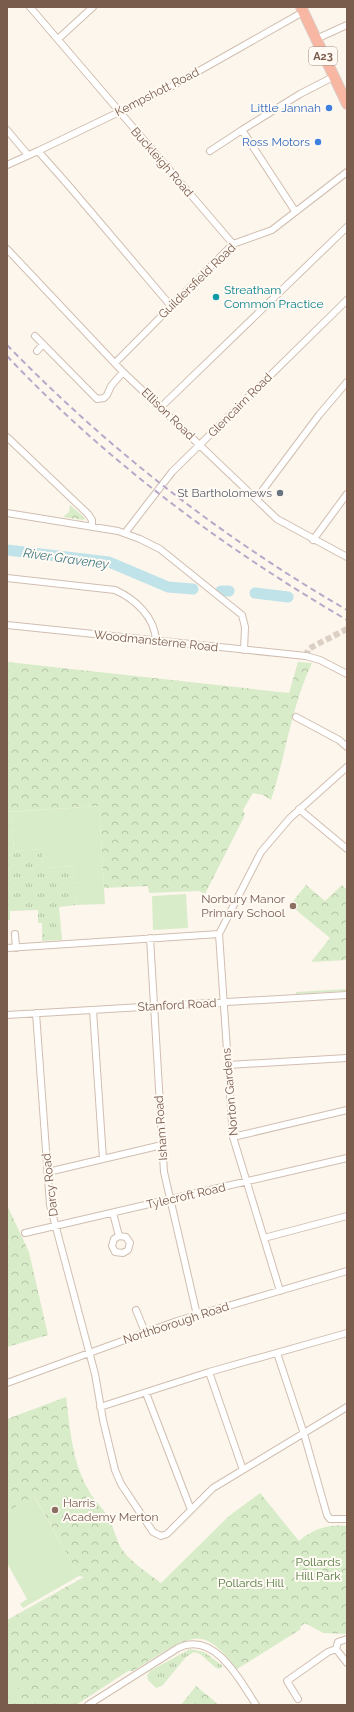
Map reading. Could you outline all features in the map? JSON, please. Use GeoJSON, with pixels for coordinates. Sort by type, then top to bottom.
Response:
{"type":"FeatureCollection","features":[{"type":"Feature","properties":{"kind":"highway","name":"A23"},"geometry":{"type":"LineString","coordinates":[[302,10],[347,104]]}},
{"type":"Feature","properties":{"kind":"street","name":"Buckleigh Road"},"geometry":{"type":"LineString","coordinates":[[30,7],[233,244]]}},
{"type":"Feature","properties":{"kind":"street"},"geometry":{"type":"LineString","coordinates":[[58,39],[93,7]]}},
{"type":"Feature","properties":{"kind":"street","name":"Kempshott Road"},"geometry":{"type":"LineString","coordinates":[[7,165],[38,152],[166,89],[302,10]]}},
{"type":"Feature","properties":{"kind":"street"},"geometry":{"type":"LineString","coordinates":[[316,39],[347,25]]}},
{"type":"Feature","properties":{"kind":"street"},"geometry":{"type":"LineString","coordinates":[[210,151],[300,94],[333,77]]}},
{"type":"Feature","properties":{"kind":"street"},"geometry":{"type":"LineString","coordinates":[[7,130],[28,155]]}},
{"type":"Feature","properties":{"kind":"street"},"geometry":{"type":"LineString","coordinates":[[242,130],[295,211]]}},
{"type":"Feature","properties":{"kind":"street"},"geometry":{"type":"LineString","coordinates":[[218,137],[221,143]]}},
{"type":"Feature","properties":{"kind":"street"},"geometry":{"type":"LineString","coordinates":[[38,152],[69,186],[170,306]]}},
{"type":"Feature","properties":{"kind":"street","name":"Guildersfield Road"},"geometry":{"type":"LineString","coordinates":[[115,363],[233,244],[272,230],[347,172]]}},
{"type":"Feature","properties":{"kind":"street"},"geometry":{"type":"LineString","coordinates":[[161,407],[347,227]]}},
{"type":"Feature","properties":{"kind":"street","name":"Ellison Road"},"geometry":{"type":"LineString","coordinates":[[7,249],[123,372],[256,499],[282,522],[347,557]]}},
{"type":"Feature","properties":{"kind":"street","name":"Glencairn Road"},"geometry":{"type":"LineString","coordinates":[[125,533],[172,472],[347,300]]}},
{"type":"Feature","properties":{"kind":"street"},"geometry":{"type":"LineString","coordinates":[[35,336],[97,399],[104,398],[107,395],[111,386],[123,372]]}},
{"type":"Feature","properties":{"kind":"street"},"geometry":{"type":"LineString","coordinates":[[37,351],[44,344]]}},
{"type":"Feature","properties":{"kind":"street"},"geometry":{"type":"LineString","coordinates":[[256,499],[319,415],[347,382]]}},
{"type":"Feature","properties":{"kind":"street"},"geometry":{"type":"LineString","coordinates":[[7,437],[88,514],[92,520],[92,527]]}},
{"type":"Feature","properties":{"kind":"street"},"geometry":{"type":"LineString","coordinates":[[313,540],[347,494]]}},
{"type":"Feature","properties":{"kind":"street"},"geometry":{"type":"LineString","coordinates":[[7,513],[125,533],[160,549],[242,615],[245,627],[244,650]]}},
{"type":"Feature","properties":{"kind":"street"},"geometry":{"type":"LineString","coordinates":[[7,578],[115,590],[127,596],[146,615],[154,630],[156,641]]}},
{"type":"Feature","properties":{"kind":"street","name":"Woodmansterne Road"},"geometry":{"type":"LineString","coordinates":[[7,625],[306,656],[320,660],[347,674]]}},
{"type":"Feature","properties":{"kind":"street"},"geometry":{"type":"LineString","coordinates":[[296,718],[339,740],[347,747]]}},
{"type":"Feature","properties":{"kind":"street"},"geometry":{"type":"LineString","coordinates":[[7,948],[219,934],[261,852],[277,832],[299,809],[347,767]]}},
{"type":"Feature","properties":{"kind":"street"},"geometry":{"type":"LineString","coordinates":[[299,809],[347,850]]}},
{"type":"Feature","properties":{"kind":"street"},"geometry":{"type":"LineString","coordinates":[[15,934],[16,948]]}},
{"type":"Feature","properties":{"kind":"street","name":"Norton Gardens"},"geometry":{"type":"LineString","coordinates":[[219,934],[233,1137],[280,1291]]}},
{"type":"Feature","properties":{"kind":"street","name":"Isham Road"},"geometry":{"type":"LineString","coordinates":[[150,938],[164,1172],[197,1315]]}},
{"type":"Feature","properties":{"kind":"street","name":"Stanford Road"},"geometry":{"type":"LineString","coordinates":[[7,1015],[347,995]]}},
{"type":"Feature","properties":{"kind":"street"},"geometry":{"type":"LineString","coordinates":[[93,1010],[103,1159]]}},
{"type":"Feature","properties":{"kind":"street","name":"Darcy Road"},"geometry":{"type":"LineString","coordinates":[[36,1013],[50,1205],[88,1353],[95,1374],[100,1407],[112,1462],[119,1480],[153,1532],[160,1536],[167,1534],[191,1510]]}},
{"type":"Feature","properties":{"kind":"street"},"geometry":{"type":"LineString","coordinates":[[228,1065],[347,1058]]}},
{"type":"Feature","properties":{"kind":"street"},"geometry":{"type":"LineString","coordinates":[[233,1137],[347,1110]]}},
{"type":"Feature","properties":{"kind":"street"},"geometry":{"type":"LineString","coordinates":[[48,1172],[162,1145]]}},
{"type":"Feature","properties":{"kind":"street","name":"Tylecroft Road"},"geometry":{"type":"LineString","coordinates":[[25,1233],[347,1158]]}},
{"type":"Feature","properties":{"kind":"street"},"geometry":{"type":"LineString","coordinates":[[113,1213],[119,1236]]}},
{"type":"Feature","properties":{"kind":"street"},"geometry":{"type":"LineString","coordinates":[[264,1238],[347,1216]]}},
{"type":"Feature","properties":{"kind":"street","name":"Northborough Road"},"geometry":{"type":"LineString","coordinates":[[7,1383],[144,1332],[347,1271]]}},
{"type":"Feature","properties":{"kind":"street"},"geometry":{"type":"LineString","coordinates":[[136,1310],[144,1332]]}},
{"type":"Feature","properties":{"kind":"street"},"geometry":{"type":"LineString","coordinates":[[100,1407],[209,1372],[347,1333]]}},
{"type":"Feature","properties":{"kind":"street"},"geometry":{"type":"LineString","coordinates":[[276,1353],[304,1434],[328,1518],[347,1519]]}},
{"type":"Feature","properties":{"kind":"street"},"geometry":{"type":"LineString","coordinates":[[209,1372],[243,1470]]}},
{"type":"Feature","properties":{"kind":"street"},"geometry":{"type":"LineString","coordinates":[[146,1393],[191,1510],[210,1490],[347,1407]]}},
{"type":"Feature","properties":{"kind":"street"},"geometry":{"type":"LineString","coordinates":[[336,1649],[338,1642],[347,1639]]}},
{"type":"Feature","properties":{"kind":"street"},"geometry":{"type":"LineString","coordinates":[[88,1705],[178,1648],[194,1644],[209,1648],[226,1662],[256,1705]]}},
{"type":"Feature","properties":{"kind":"street"},"geometry":{"type":"LineString","coordinates":[[336,1649],[347,1663]]}},
{"type":"Feature","properties":{"kind":"street"},"geometry":{"type":"LineString","coordinates":[[298,1699],[287,1681],[328,1652],[336,1649]]}},
{"type":"Feature","properties":{"kind":"green space"},"geometry":{"type":"Polygon","coordinates":[[[70,505],[85,518],[84,520],[63,517],[69,512],[70,505]]]}},
{"type":"Feature","properties":{"kind":"green space"},"geometry":{"type":"Polygon","coordinates":[[[8,662],[289,693],[298,662],[312,663],[299,697],[271,800],[263,795],[253,793],[243,810],[245,815],[205,894],[199,891],[149,893],[148,886],[104,888],[99,806],[7,812],[8,662]]]}},
{"type":"Feature","properties":{"kind":"green space"},"geometry":{"type":"Polygon","coordinates":[[[99,806],[105,904],[76,905],[73,866],[43,868],[42,849],[14,851],[11,812],[99,806]]]}},
{"type":"Feature","properties":{"kind":"green space"},"geometry":{"type":"Polygon","coordinates":[[[7,812],[11,812],[14,851],[42,849],[43,868],[73,866],[76,905],[59,907],[62,940],[42,941],[42,923],[38,923],[38,910],[10,911],[10,920],[7,920],[7,812]]]}},
{"type":"Feature","properties":{"kind":"green space"},"geometry":{"type":"Polygon","coordinates":[[[306,885],[325,901],[342,885],[347,890],[347,960],[311,962],[330,938],[290,905],[306,885]]]}},
{"type":"Feature","properties":{"kind":"green space"},"geometry":{"type":"Polygon","coordinates":[[[186,894],[188,928],[153,930],[152,896],[186,894]]]}},
{"type":"Feature","properties":{"kind":"green space"},"geometry":{"type":"Polygon","coordinates":[[[347,989],[347,991],[296,994],[296,992],[347,989]]]}},
{"type":"Feature","properties":{"kind":"green space"},"geometry":{"type":"Polygon","coordinates":[[[7,1205],[29,1252],[48,1335],[7,1347],[7,1205]]]}},
{"type":"Feature","properties":{"kind":"green space"},"geometry":{"type":"Polygon","coordinates":[[[66,1397],[70,1432],[75,1456],[78,1467],[88,1489],[108,1516],[118,1542],[125,1554],[161,1583],[229,1516],[260,1493],[299,1541],[315,1530],[321,1528],[347,1526],[347,1634],[323,1633],[305,1623],[300,1627],[301,1629],[237,1669],[212,1643],[202,1639],[195,1639],[177,1645],[133,1671],[128,1671],[76,1705],[7,1705],[7,1620],[84,1577],[79,1576],[35,1497],[7,1512],[7,1419],[66,1397]]]}},
{"type":"Feature","properties":{"kind":"green space"},"geometry":{"type":"Polygon","coordinates":[[[34,1496],[79,1576],[23,1608],[20,1604],[27,1599],[7,1563],[7,1512],[34,1496]]]}},
{"type":"Feature","properties":{"kind":"green space"},"geometry":{"type":"Polygon","coordinates":[[[190,1649],[204,1652],[223,1666],[220,1669],[216,1668],[200,1654],[194,1652],[186,1657],[162,1686],[156,1688],[148,1680],[147,1675],[150,1671],[190,1649]]]}},
{"type":"Feature","properties":{"kind":"green space"},"geometry":{"type":"Polygon","coordinates":[[[7,1668],[16,1683],[19,1684],[19,1687],[15,1692],[7,1697],[7,1668]]]}},
{"type":"Feature","properties":{"kind":"green space"},"geometry":{"type":"Polygon","coordinates":[[[196,1686],[218,1704],[218,1705],[181,1705],[196,1686]]]}},
{"type":"Feature","properties":{"kind":"waterway","name":"River Graveney"},"geometry":{"type":"LineString","coordinates":[[7,550],[109,562],[168,587],[193,589]]}},
{"type":"Feature","properties":{"kind":"waterway","name":"River Graveney"},"geometry":{"type":"LineString","coordinates":[[221,591],[229,591]]}},
{"type":"Feature","properties":{"kind":"waterway","name":"River Graveney"},"geometry":{"type":"LineString","coordinates":[[255,593],[288,597]]}},
{"type":"Feature","properties":{"kind":"tunnel"},"geometry":{"type":"LineString","coordinates":[[306,656],[308,650],[312,647],[347,629]]}},
{"type":"Feature","properties":{"kind":"railway"},"geometry":{"type":"LineString","coordinates":[[7,345],[85,420],[168,489],[255,552],[300,582],[347,610]]}},
{"type":"Feature","properties":{"kind":"railway"},"geometry":{"type":"LineString","coordinates":[[7,356],[84,431],[167,500],[255,563],[347,620]]}},
{"type":"Feature","properties":{"kind":"place","name":"Little Jannah"},"geometry":{"type":"Point","coordinates":[329,108]}},
{"type":"Feature","properties":{"kind":"place","name":"Ross Motors"},"geometry":{"type":"Point","coordinates":[318,142]}},
{"type":"Feature","properties":{"kind":"place","name":"Streatham Common Practice"},"geometry":{"type":"Point","coordinates":[216,297]}},
{"type":"Feature","properties":{"kind":"place","name":"St Bartholomews"},"geometry":{"type":"Point","coordinates":[280,493]}},
{"type":"Feature","properties":{"kind":"place","name":"Norbury Manor Primary School"},"geometry":{"type":"Point","coordinates":[293,906]}},
{"type":"Feature","properties":{"kind":"place","name":"Harris Academy Merton"},"geometry":{"type":"Point","coordinates":[55,1510]}},
{"type":"Feature","properties":{"kind":"park label","name":"Pollards Hill Park"},"geometry":{"type":"Point","coordinates":[318,1569]}},
{"type":"Feature","properties":{"kind":"park label","name":"Pollards Hill"},"geometry":{"type":"Point","coordinates":[251,1583]}}]}
